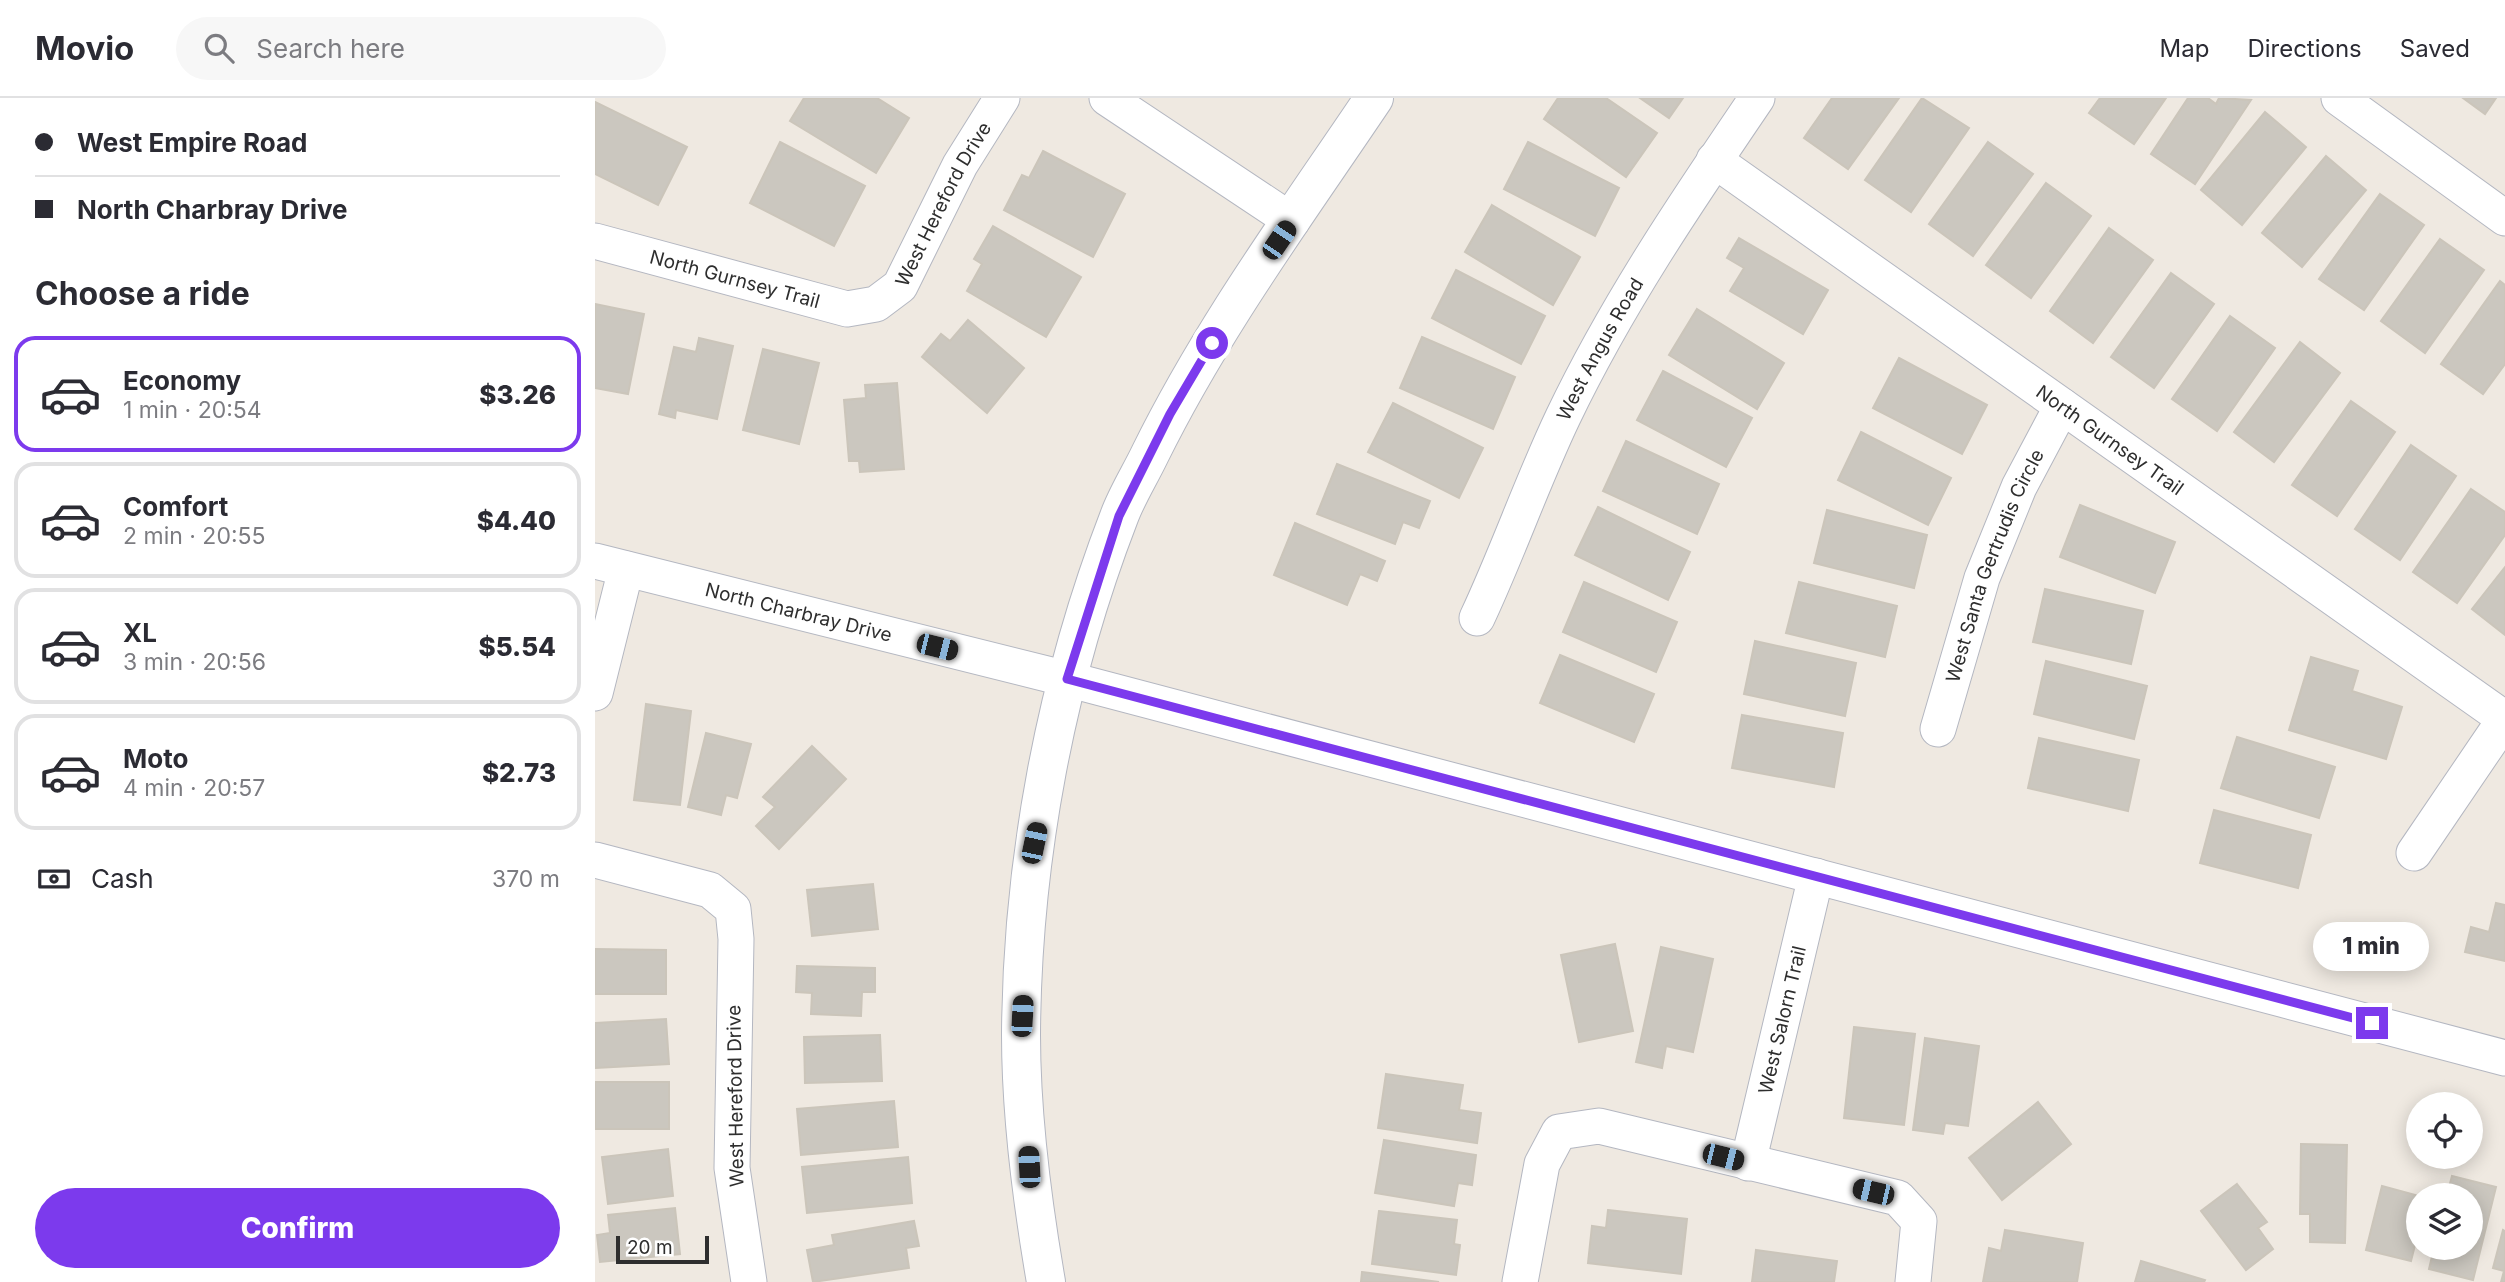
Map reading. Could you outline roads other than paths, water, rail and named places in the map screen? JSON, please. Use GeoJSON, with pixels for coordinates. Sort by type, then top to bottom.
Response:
{"type":"FeatureCollection","features":[{"type":"Feature","properties":{"kind":"street","name":"West Hereford Drive"},"geometry":{"type":"LineString","coordinates":[[876,304],[900,286],[960,165],[1002,98]]}},
{"type":"Feature","properties":{"kind":"street"},"geometry":{"type":"LineString","coordinates":[[1107,98],[1292,221]]}},
{"type":"Feature","properties":{"kind":"street"},"geometry":{"type":"LineString","coordinates":[[1046,1282],[1031,1193],[1021,1035],[1034,843],[1067,679],[1119,516],[1170,414],[1226,320],[1374,98]]}},
{"type":"Feature","properties":{"kind":"street","name":"West Angus Road"},"geometry":{"type":"LineString","coordinates":[[1477,618],[1575,394],[1624,301],[1757,98]]}},
{"type":"Feature","properties":{"kind":"street"},"geometry":{"type":"LineString","coordinates":[[2339,98],[2505,218]]}},
{"type":"Feature","properties":{"kind":"street","name":"North Gurnsey Trail"},"geometry":{"type":"LineString","coordinates":[[1714,160],[2505,719]]}},
{"type":"Feature","properties":{"kind":"street","name":"North Gurnsey Trail"},"geometry":{"type":"LineString","coordinates":[[595,241],[846,309],[876,304]]}},
{"type":"Feature","properties":{"kind":"street","name":"West Santa Gertrudis Circle"},"geometry":{"type":"LineString","coordinates":[[1938,729],[1982,578],[2019,487],[2062,406]]}},
{"type":"Feature","properties":{"kind":"street"},"geometry":{"type":"LineString","coordinates":[[595,693],[611,565]]}},
{"type":"Feature","properties":{"kind":"street","name":"North Charbray Drive"},"geometry":{"type":"LineString","coordinates":[[611,565],[1067,679],[2505,1058]]}},
{"type":"Feature","properties":{"kind":"street"},"geometry":{"type":"LineString","coordinates":[[2414,853],[2505,719]]}},
{"type":"Feature","properties":{"kind":"street","name":"West Hereford Drive"},"geometry":{"type":"LineString","coordinates":[[595,860],[710,890],[733,909],[736,939],[732,1168],[749,1282]]}},
{"type":"Feature","properties":{"kind":"street","name":"West Salorn Trail"},"geometry":{"type":"LineString","coordinates":[[1748,1163],[1816,876]]}},
{"type":"Feature","properties":{"kind":"street"},"geometry":{"type":"LineString","coordinates":[[1520,1282],[1542,1164],[1559,1132],[1599,1126],[1898,1198],[1919,1221],[1913,1282]]}}]}
